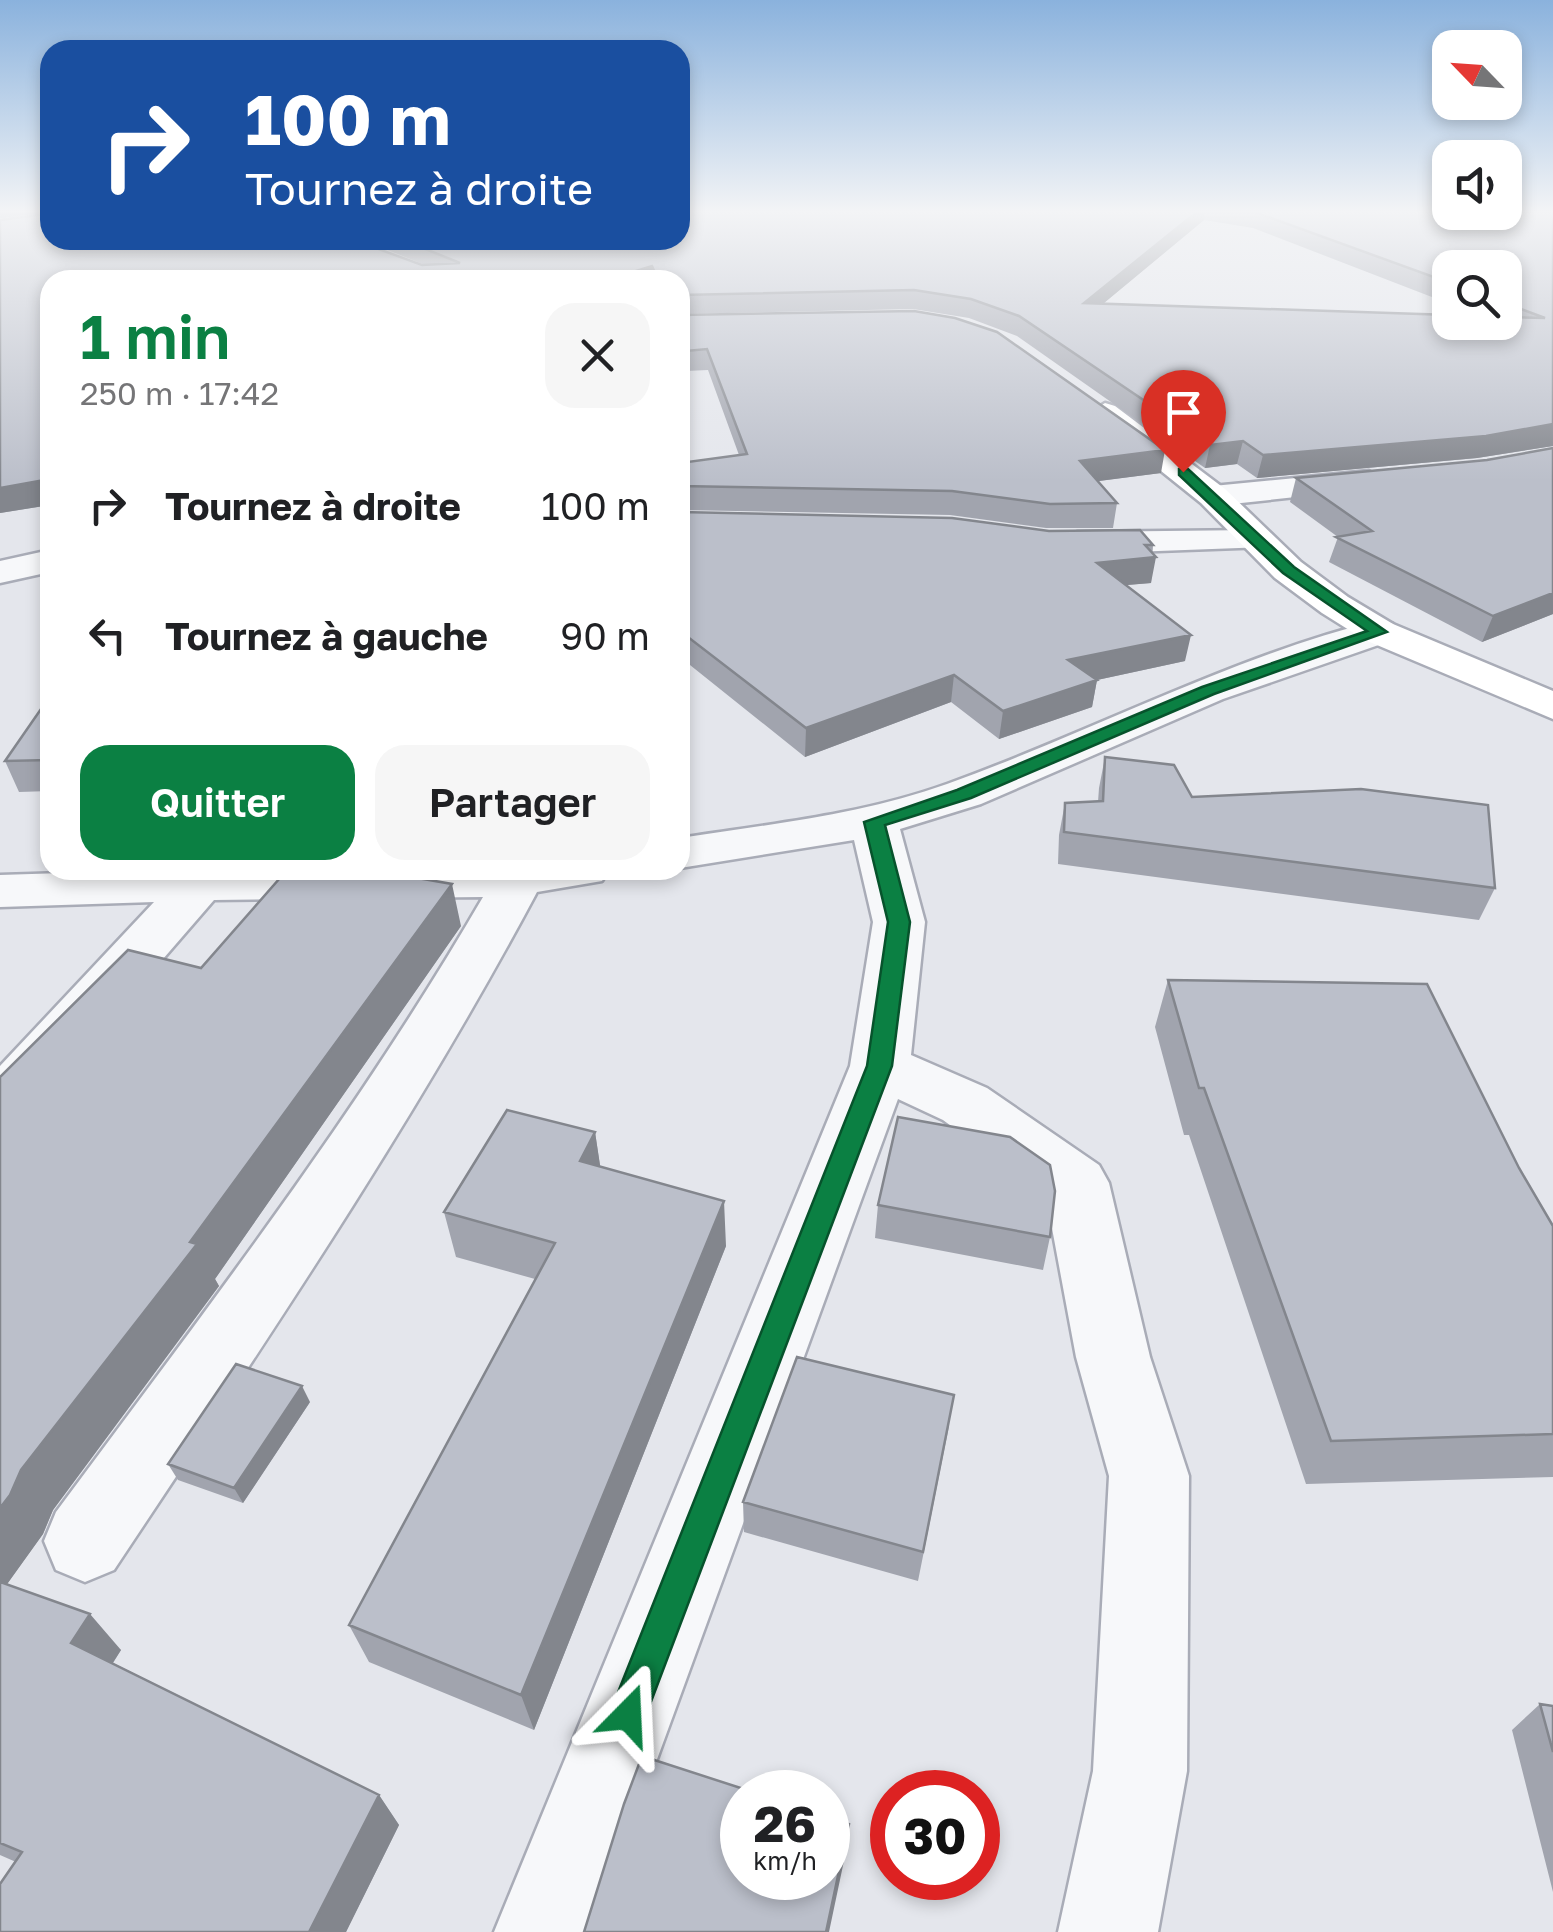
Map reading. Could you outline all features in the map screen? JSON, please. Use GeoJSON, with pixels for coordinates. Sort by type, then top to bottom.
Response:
{"type":"FeatureCollection","features":[{"type":"Feature","properties":{"kind":"street"},"geometry":{"type":"LineString","coordinates":[[1072,390],[1213,496],[1288,570],[1379,632],[1553,706]]}},
{"type":"Feature","properties":{"kind":"street"},"geometry":{"type":"LineString","coordinates":[[1213,496],[1396,479]]}},
{"type":"Feature","properties":{"kind":"street"},"geometry":{"type":"LineString","coordinates":[[1046,542],[1254,540]]}},
{"type":"Feature","properties":{"kind":"street"},"geometry":{"type":"LineString","coordinates":[[0,572],[40,563]]}},
{"type":"Feature","properties":{"kind":"street"},"geometry":{"type":"LineString","coordinates":[[690,851],[874,822],[964,794],[1208,690],[1379,632]]}},
{"type":"Feature","properties":{"kind":"street"},"geometry":{"type":"LineString","coordinates":[[544,1932],[880,1066],[899,922],[874,822]]}},
{"type":"Feature","properties":{"kind":"street"},"geometry":{"type":"LineString","coordinates":[[0,891],[528,880]]}},
{"type":"Feature","properties":{"kind":"street"},"geometry":{"type":"LineString","coordinates":[[86,1541],[352,1158],[431,1036],[517,882]]}},
{"type":"Feature","properties":{"kind":"street"},"geometry":{"type":"LineString","coordinates":[[0,1106],[200,884]]}},
{"type":"Feature","properties":{"kind":"street"},"geometry":{"type":"LineString","coordinates":[[880,1066],[965,1104],[1076,1184],[1114,1357],[1149,1476],[1140,1771],[1108,1932]]}},
{"type":"Feature","properties":{"kind":"building"},"geometry":{"type":"Polygon","coordinates":[[[0,301],[40,301],[40,481],[0,488],[0,301]]]}},
{"type":"Feature","properties":{"kind":"building"},"geometry":{"type":"Polygon","coordinates":[[[977,301],[1086,301],[1432,314],[1432,340],[1522,340],[1522,317],[1545,318],[1522,309],[1522,301],[1553,301],[1553,424],[1486,436],[1263,455],[1243,441],[1210,445],[1019,316],[977,301]]]}},
{"type":"Feature","properties":{"kind":"building"},"geometry":{"type":"Polygon","coordinates":[[[914,311],[955,318],[997,332],[1165,450],[1080,461],[1117,503],[1050,504],[952,491],[690,486],[690,462],[747,454],[707,349],[690,351],[690,315],[914,311]]]}},
{"type":"Feature","properties":{"kind":"building"},"geometry":{"type":"Polygon","coordinates":[[[1553,448],[1553,593],[1493,616],[1336,537],[1372,531],[1296,478],[1487,460],[1553,448]]]}},
{"type":"Feature","properties":{"kind":"building"},"geometry":{"type":"Polygon","coordinates":[[[690,512],[952,518],[1049,531],[1140,530],[1153,545],[1145,545],[1156,557],[1097,563],[1191,635],[1068,660],[1097,680],[1003,711],[954,675],[806,728],[690,639],[690,512]]]}},
{"type":"Feature","properties":{"kind":"building"},"geometry":{"type":"Polygon","coordinates":[[[40,710],[40,760],[5,761],[40,710]]]}},
{"type":"Feature","properties":{"kind":"building"},"geometry":{"type":"Polygon","coordinates":[[[1105,757],[1174,765],[1192,797],[1361,789],[1488,805],[1495,888],[1064,832],[1065,803],[1103,801],[1105,757]]]}},
{"type":"Feature","properties":{"kind":"building"},"geometry":{"type":"Polygon","coordinates":[[[278,880],[429,880],[452,884],[190,1242],[197,1244],[21,1470],[0,1508],[0,1077],[128,950],[201,968],[278,880]]]}},
{"type":"Feature","properties":{"kind":"building"},"geometry":{"type":"Polygon","coordinates":[[[1168,980],[1427,984],[1519,1168],[1553,1226],[1553,1434],[1331,1441],[1204,1088],[1199,1088],[1168,980]]]}},
{"type":"Feature","properties":{"kind":"building"},"geometry":{"type":"Polygon","coordinates":[[[507,1110],[595,1132],[580,1161],[724,1201],[521,1695],[349,1625],[555,1243],[444,1212],[507,1110]]]}},
{"type":"Feature","properties":{"kind":"building"},"geometry":{"type":"Polygon","coordinates":[[[898,1117],[1010,1137],[1050,1165],[1055,1191],[1050,1237],[878,1205],[898,1117]]]}},
{"type":"Feature","properties":{"kind":"building"},"geometry":{"type":"Polygon","coordinates":[[[797,1357],[954,1395],[923,1552],[743,1502],[797,1357]]]}},
{"type":"Feature","properties":{"kind":"building"},"geometry":{"type":"Polygon","coordinates":[[[236,1364],[302,1386],[234,1488],[168,1464],[236,1364]]]}},
{"type":"Feature","properties":{"kind":"building"},"geometry":{"type":"Polygon","coordinates":[[[0,1582],[90,1614],[71,1643],[379,1795],[309,1932],[0,1932],[0,1884],[22,1852],[0,1843],[0,1582]]]}},
{"type":"Feature","properties":{"kind":"building"},"geometry":{"type":"Polygon","coordinates":[[[1540,1704],[1553,1706],[1553,1752],[1540,1704]]]}},
{"type":"Feature","properties":{"kind":"building"},"geometry":{"type":"Polygon","coordinates":[[[642,1756],[720,1781],[720,1900],[833,1900],[826,1932],[584,1932],[642,1756]]]}},
{"type":"Feature","properties":{"kind":"route"},"geometry":{"type":"LineString","coordinates":[[628,1715],[880,1066],[899,922],[874,822],[964,794],[1073,744],[1208,690],[1379,632],[1288,570],[1183,472]]}}]}
